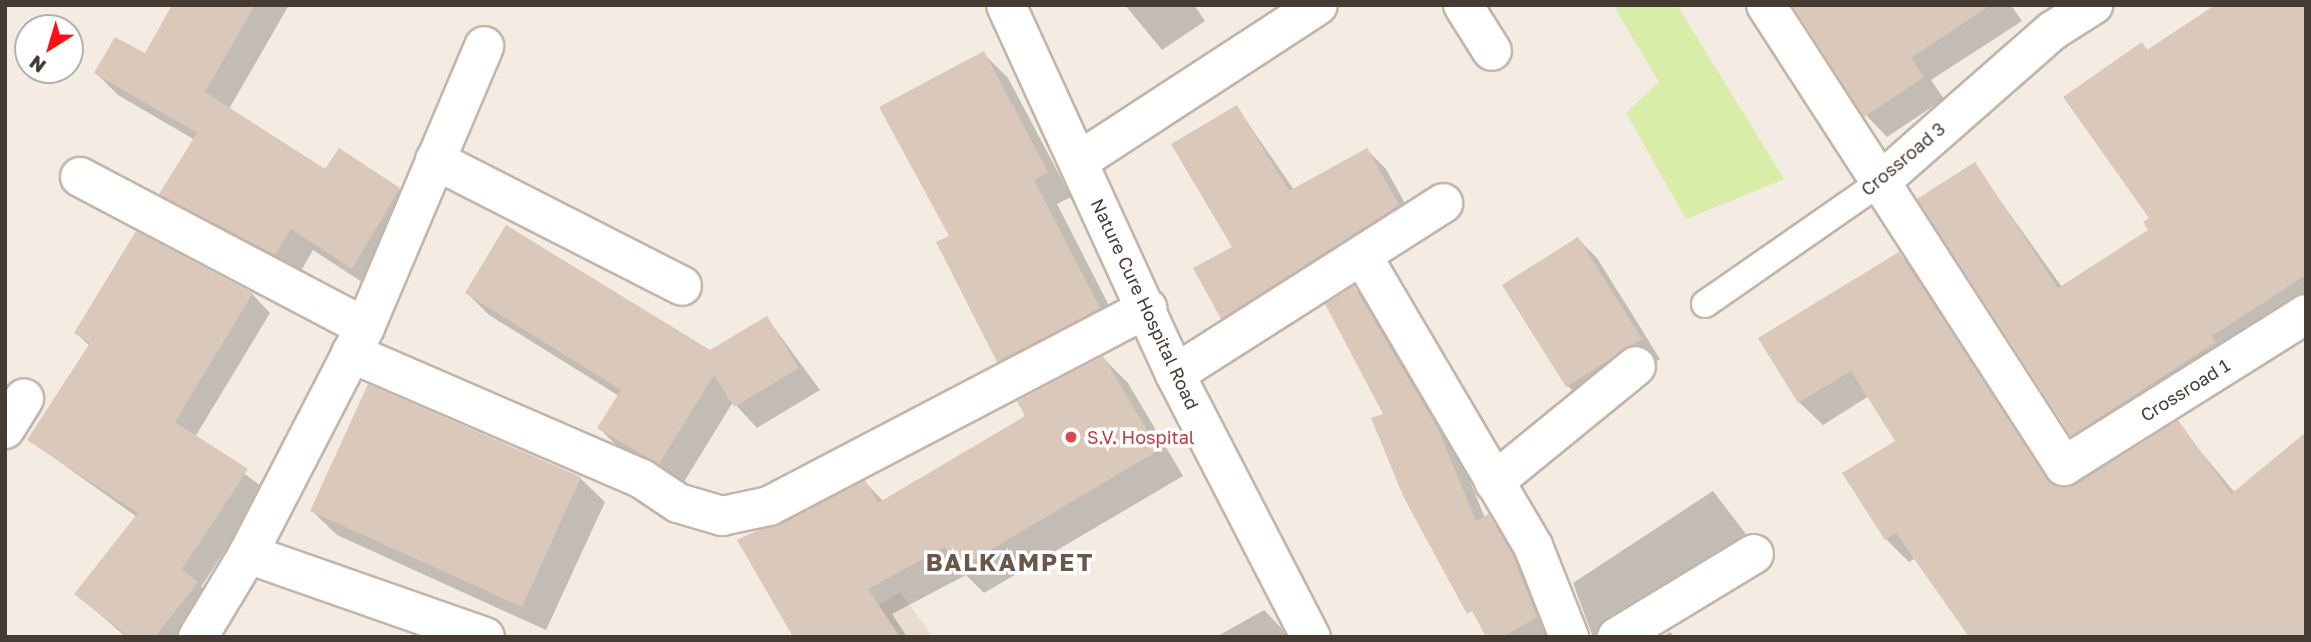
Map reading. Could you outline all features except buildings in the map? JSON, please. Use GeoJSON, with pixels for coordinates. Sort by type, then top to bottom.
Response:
{"type":"FeatureCollection","features":[{"type":"Feature","properties":{"kind":"street","name":"Nature Cure Hospital Road"},"geometry":{"type":"LineString","coordinates":[[1006,5],[1175,374],[1311,637]]}},
{"type":"Feature","properties":{"kind":"street"},"geometry":{"type":"LineString","coordinates":[[1079,161],[1318,5]]}},
{"type":"Feature","properties":{"kind":"street"},"geometry":{"type":"LineString","coordinates":[[1463,5],[1492,51]]}},
{"type":"Feature","properties":{"kind":"street"},"geometry":{"type":"LineString","coordinates":[[1766,5],[1879,183]]}},
{"type":"Feature","properties":{"kind":"street","name":"Crossroad 3"},"geometry":{"type":"LineString","coordinates":[[1879,183],[2052,31],[2093,5]]}},
{"type":"Feature","properties":{"kind":"street"},"geometry":{"type":"LineString","coordinates":[[198,637],[248,554],[358,340],[485,46]]}},
{"type":"Feature","properties":{"kind":"street"},"geometry":{"type":"LineString","coordinates":[[435,160],[682,286]]}},
{"type":"Feature","properties":{"kind":"street"},"geometry":{"type":"LineString","coordinates":[[80,177],[358,340],[642,480],[678,503],[722,516],[769,506],[1147,308]]}},
{"type":"Feature","properties":{"kind":"street","name":"Crossroad 1"},"geometry":{"type":"LineString","coordinates":[[1879,183],[2064,466],[2306,314]]}},
{"type":"Feature","properties":{"kind":"street"},"geometry":{"type":"LineString","coordinates":[[1175,374],[1364,259],[1443,203]]}},
{"type":"Feature","properties":{"kind":"street"},"geometry":{"type":"LineString","coordinates":[[1364,259],[1533,546],[1569,637]]}},
{"type":"Feature","properties":{"kind":"street"},"geometry":{"type":"LineString","coordinates":[[1494,482],[1636,366]]}},
{"type":"Feature","properties":{"kind":"street"},"geometry":{"type":"LineString","coordinates":[[248,554],[485,637]]}},
{"type":"Feature","properties":{"kind":"street"},"geometry":{"type":"LineString","coordinates":[[1617,637],[1754,554]]}},
{"type":"Feature","properties":{"kind":"lane","name":"Crossroad 3"},"geometry":{"type":"LineString","coordinates":[[1705,304],[1879,183]]}},
{"type":"Feature","properties":{"kind":"shaded area"},"geometry":{"type":"Polygon","coordinates":[[[900,592],[933,637],[830,637],[900,592]]]}},
{"type":"Feature","properties":{"kind":"green space"},"geometry":{"type":"Polygon","coordinates":[[[1613,5],[1677,5],[1784,179],[1686,219],[1626,113],[1659,82],[1613,5]]]}},
{"type":"Feature","properties":{"kind":"place","name":"S.V. Hospital"},"geometry":{"type":"Point","coordinates":[1071,437]}},
{"type":"Feature","properties":{"kind":"district","name":"BALKAMPET"},"geometry":{"type":"Point","coordinates":[1010,562]}}]}
